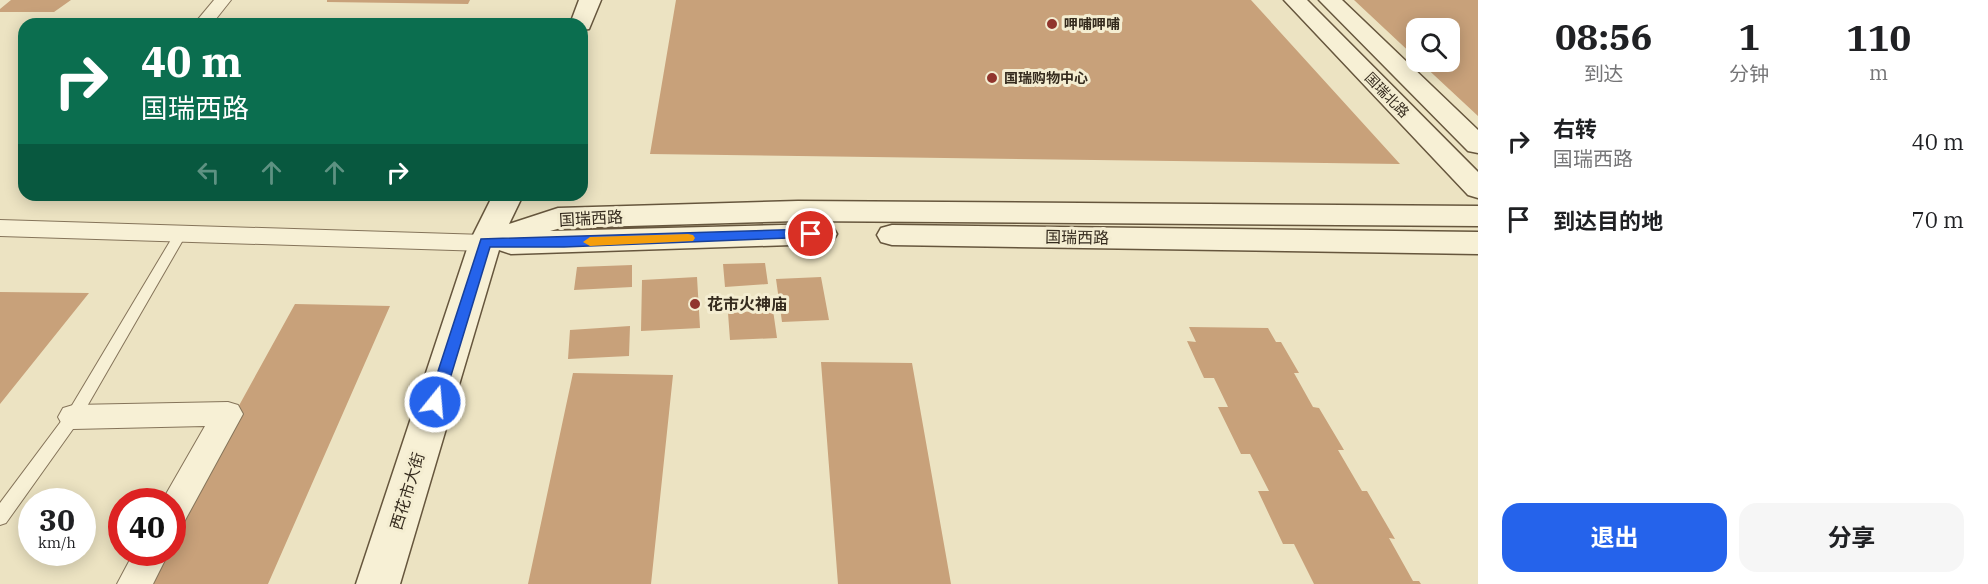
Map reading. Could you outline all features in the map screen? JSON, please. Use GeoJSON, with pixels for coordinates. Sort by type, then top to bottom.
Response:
{"type":"FeatureCollection","features":[{"type":"Feature","properties":{"kind":"street"},"geometry":{"type":"LineString","coordinates":[[208,18],[223,0]]}},
{"type":"Feature","properties":{"kind":"street"},"geometry":{"type":"LineString","coordinates":[[583,18],[590,0]]}},
{"type":"Feature","properties":{"kind":"street","name":"国瑞北路"},"geometry":{"type":"LineString","coordinates":[[1295,0],[1478,189]]}},
{"type":"Feature","properties":{"kind":"street","name":"国瑞北路"},"geometry":{"type":"LineString","coordinates":[[1330,0],[1478,145]]}},
{"type":"Feature","properties":{"kind":"street","name":"西花市大街"},"geometry":{"type":"LineString","coordinates":[[378,584],[485,243],[505,201]]}},
{"type":"Feature","properties":{"kind":"street","name":"国瑞西路"},"geometry":{"type":"LineString","coordinates":[[485,243],[558,218],[786,212],[1478,216]]}},
{"type":"Feature","properties":{"kind":"street"},"geometry":{"type":"LineString","coordinates":[[0,228],[485,243]]}},
{"type":"Feature","properties":{"kind":"street","name":"国瑞西路"},"geometry":{"type":"LineString","coordinates":[[485,243],[564,243],[811,234],[1478,243]]}},
{"type":"Feature","properties":{"kind":"street"},"geometry":{"type":"LineString","coordinates":[[73,417],[228,414],[186,489]]}},
{"type":"Feature","properties":{"kind":"street"},"geometry":{"type":"LineString","coordinates":[[134,584],[144,566]]}},
{"type":"Feature","properties":{"kind":"lane"},"geometry":{"type":"LineString","coordinates":[[0,517],[73,417],[181,233]]}},
{"type":"Feature","properties":{"kind":"building"},"geometry":{"type":"Polygon","coordinates":[[[11,0],[71,0],[54,12],[0,12],[0,9],[11,0]]]}},
{"type":"Feature","properties":{"kind":"building"},"geometry":{"type":"Polygon","coordinates":[[[327,0],[470,0],[468,4],[327,2],[327,0]]]}},
{"type":"Feature","properties":{"kind":"building","name":"国瑞购物中心"},"geometry":{"type":"Polygon","coordinates":[[[676,0],[1251,0],[1400,164],[650,154],[676,0]]]}},
{"type":"Feature","properties":{"kind":"building"},"geometry":{"type":"Polygon","coordinates":[[[1354,0],[1478,0],[1478,116],[1431,72],[1460,72],[1460,18],[1406,18],[1406,49],[1354,0]]]}},
{"type":"Feature","properties":{"kind":"building"},"geometry":{"type":"Polygon","coordinates":[[[765,263],[768,284],[725,287],[723,264],[765,263]]]}},
{"type":"Feature","properties":{"kind":"building"},"geometry":{"type":"Polygon","coordinates":[[[632,265],[632,287],[574,290],[577,267],[632,265]]]}},
{"type":"Feature","properties":{"kind":"building"},"geometry":{"type":"Polygon","coordinates":[[[697,277],[700,328],[641,331],[642,280],[697,277]]]}},
{"type":"Feature","properties":{"kind":"building"},"geometry":{"type":"Polygon","coordinates":[[[821,277],[829,320],[782,322],[776,279],[821,277]]]}},
{"type":"Feature","properties":{"kind":"building"},"geometry":{"type":"Polygon","coordinates":[[[0,292],[89,293],[0,404],[0,292]]]}},
{"type":"Feature","properties":{"kind":"building"},"geometry":{"type":"Polygon","coordinates":[[[295,304],[390,306],[268,584],[141,584],[151,566],[186,566],[186,502],[295,304]]]}},
{"type":"Feature","properties":{"kind":"building"},"geometry":{"type":"Polygon","coordinates":[[[773,310],[777,338],[730,340],[728,313],[773,310]]]}},
{"type":"Feature","properties":{"kind":"building"},"geometry":{"type":"Polygon","coordinates":[[[630,326],[629,356],[568,359],[570,330],[630,326]]]}},
{"type":"Feature","properties":{"kind":"building"},"geometry":{"type":"Polygon","coordinates":[[[1189,327],[1268,328],[1276,342],[1281,342],[1299,373],[1294,373],[1313,407],[1319,408],[1344,450],[1338,450],[1362,491],[1367,491],[1395,539],[1389,538],[1413,581],[1419,581],[1421,584],[1314,584],[1294,544],[1283,544],[1258,491],[1269,491],[1250,454],[1241,454],[1218,407],[1228,407],[1214,378],[1204,378],[1187,341],[1196,342],[1189,327]]]}},
{"type":"Feature","properties":{"kind":"building"},"geometry":{"type":"Polygon","coordinates":[[[821,362],[912,363],[951,584],[838,584],[821,362]]]}},
{"type":"Feature","properties":{"kind":"building"},"geometry":{"type":"Polygon","coordinates":[[[573,373],[673,375],[651,584],[528,584],[573,373]]]}},
{"type":"Feature","properties":{"kind":"slow traffic"},"geometry":{"type":"LineString","coordinates":[[590,242],[688,238]]}},
{"type":"Feature","properties":{"kind":"place","name":"呷哺呷哺"},"geometry":{"type":"Point","coordinates":[1052,24]}},
{"type":"Feature","properties":{"kind":"place","name":"国瑞购物中心"},"geometry":{"type":"Point","coordinates":[992,78]}},
{"type":"Feature","properties":{"kind":"place","name":"花市火神庙"},"geometry":{"type":"Point","coordinates":[695,304]}},
{"type":"Feature","properties":{"kind":"route"},"geometry":{"type":"LineString","coordinates":[[435,402],[485,243],[564,243],[811,234]]}}]}
